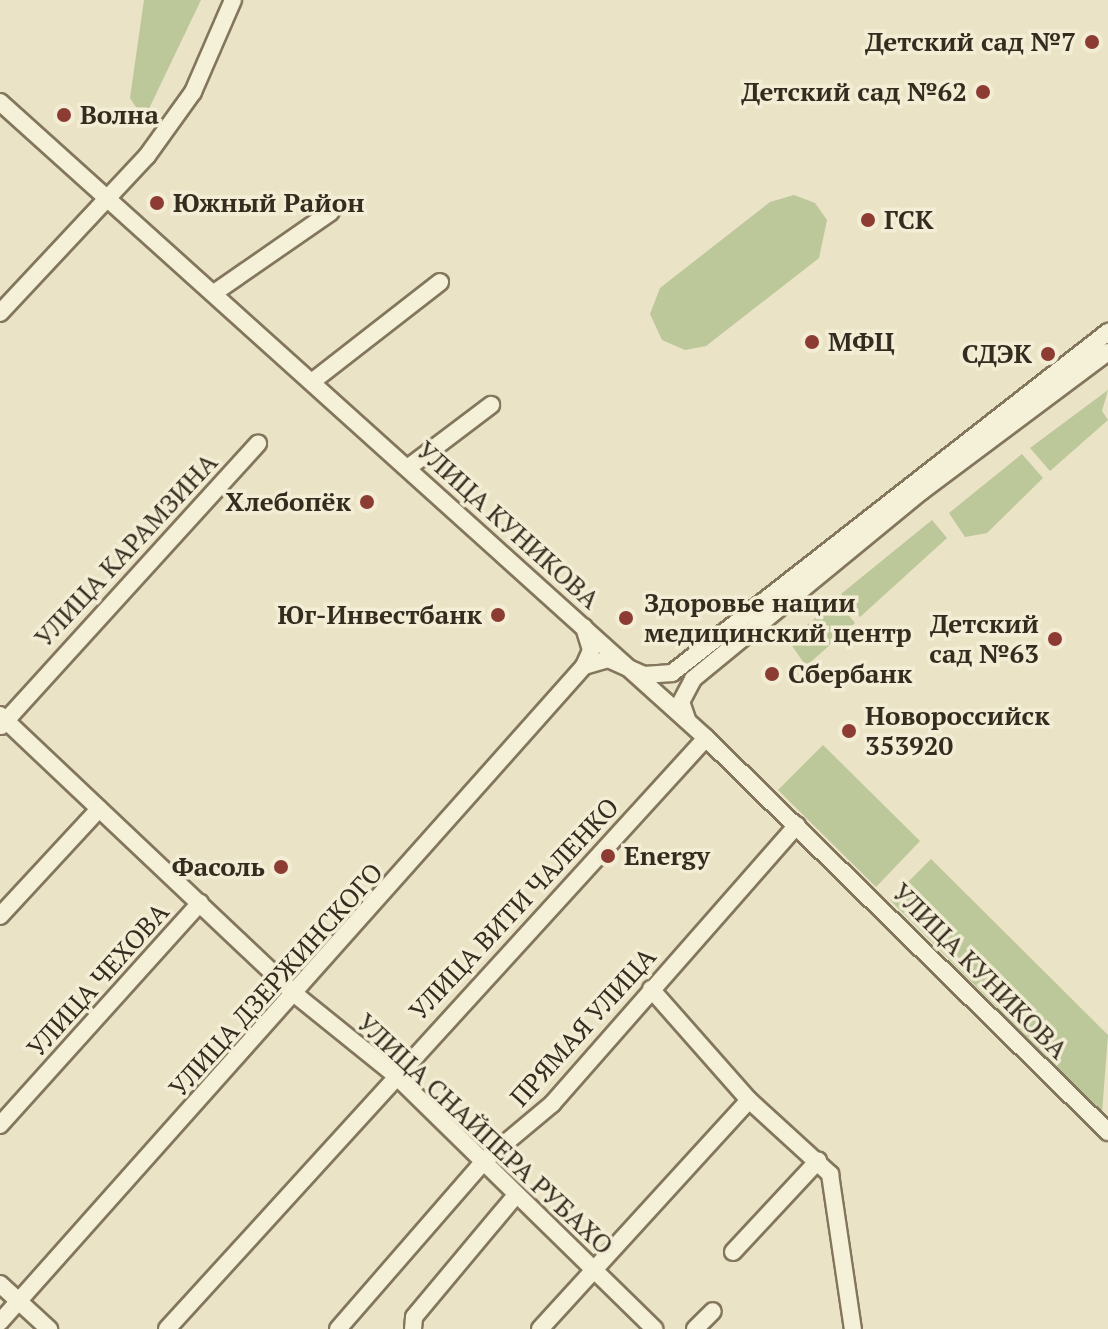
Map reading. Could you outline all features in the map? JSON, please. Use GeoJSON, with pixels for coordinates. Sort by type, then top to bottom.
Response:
{"type":"FeatureCollection","features":[{"type":"Feature","properties":{"kind":"street"},"geometry":{"type":"LineString","coordinates":[[0,313],[111,201],[193,92],[233,0]]}},
{"type":"Feature","properties":{"kind":"street","name":"УЛИЦА КУНИКОВА"},"geometry":{"type":"LineString","coordinates":[[0,102],[662,696],[1108,1132]]}},
{"type":"Feature","properties":{"kind":"street"},"geometry":{"type":"LineString","coordinates":[[214,293],[331,212]]}},
{"type":"Feature","properties":{"kind":"street"},"geometry":{"type":"LineString","coordinates":[[313,381],[440,282]]}},
{"type":"Feature","properties":{"kind":"street"},"geometry":{"type":"LineString","coordinates":[[584,666],[608,659],[657,677],[672,673],[918,485],[1108,332]]}},
{"type":"Feature","properties":{"kind":"street"},"geometry":{"type":"LineString","coordinates":[[662,696],[685,687],[918,485],[1108,352]]}},
{"type":"Feature","properties":{"kind":"street"},"geometry":{"type":"LineString","coordinates":[[409,467],[491,405]]}},
{"type":"Feature","properties":{"kind":"street","name":"УЛИЦА КАРАМЗИНА"},"geometry":{"type":"LineString","coordinates":[[2,721],[258,444]]}},
{"type":"Feature","properties":{"kind":"street"},"geometry":{"type":"LineString","coordinates":[[583,626],[591,650],[584,666]]}},
{"type":"Feature","properties":{"kind":"street","name":"УЛИЦА ДЗЕРЖИНСКОГО"},"geometry":{"type":"LineString","coordinates":[[0,1322],[296,995],[584,666]]}},
{"type":"Feature","properties":{"kind":"street"},"geometry":{"type":"LineString","coordinates":[[662,696],[672,673]]}},
{"type":"Feature","properties":{"kind":"street"},"geometry":{"type":"LineString","coordinates":[[685,687],[681,702],[689,724]]}},
{"type":"Feature","properties":{"kind":"street","name":"УЛИЦА СНАЙПЕРА РУБАХО"},"geometry":{"type":"LineString","coordinates":[[2,721],[296,995],[395,1075],[516,1195],[593,1265],[654,1329]]}},
{"type":"Feature","properties":{"kind":"street","name":"УЛИЦА ВИТИ ЧАЛЕНКО"},"geometry":{"type":"LineString","coordinates":[[167,1329],[395,1075],[706,738]]}},
{"type":"Feature","properties":{"kind":"street"},"geometry":{"type":"LineString","coordinates":[[0,916],[99,809]]}},
{"type":"Feature","properties":{"kind":"street","name":"ПРЯМАЯ УЛИЦА"},"geometry":{"type":"LineString","coordinates":[[338,1329],[484,1161],[552,1104],[797,825]]}},
{"type":"Feature","properties":{"kind":"street","name":"УЛИЦА ЧЕХОВА"},"geometry":{"type":"LineString","coordinates":[[0,1125],[200,903]]}},
{"type":"Feature","properties":{"kind":"street"},"geometry":{"type":"LineString","coordinates":[[651,989],[749,1100],[818,1161],[832,1184],[853,1329]]}},
{"type":"Feature","properties":{"kind":"street"},"geometry":{"type":"LineString","coordinates":[[540,1329],[593,1265],[749,1100]]}},
{"type":"Feature","properties":{"kind":"street"},"geometry":{"type":"LineString","coordinates":[[733,1252],[818,1161]]}},
{"type":"Feature","properties":{"kind":"street"},"geometry":{"type":"LineString","coordinates":[[413,1329],[414,1317],[516,1195]]}},
{"type":"Feature","properties":{"kind":"street"},"geometry":{"type":"LineString","coordinates":[[0,1284],[49,1329]]}},
{"type":"Feature","properties":{"kind":"street"},"geometry":{"type":"LineString","coordinates":[[695,1329],[713,1311]]}},
{"type":"Feature","properties":{"kind":"green space"},"geometry":{"type":"Polygon","coordinates":[[[144,0],[201,0],[144,119],[130,98],[144,0]]]}},
{"type":"Feature","properties":{"kind":"green space"},"geometry":{"type":"Polygon","coordinates":[[[794,195],[815,203],[827,220],[819,258],[706,346],[685,350],[662,340],[650,314],[660,288],[770,202],[794,195]]]}},
{"type":"Feature","properties":{"kind":"green space"},"geometry":{"type":"Polygon","coordinates":[[[1108,390],[1102,411],[1108,420],[1050,471],[1030,448],[1108,390]]]}},
{"type":"Feature","properties":{"kind":"green space"},"geometry":{"type":"Polygon","coordinates":[[[1022,454],[1043,478],[987,533],[965,537],[949,513],[1022,454]]]}},
{"type":"Feature","properties":{"kind":"green space"},"geometry":{"type":"Polygon","coordinates":[[[932,520],[947,538],[860,617],[841,594],[932,520]]]}},
{"type":"Feature","properties":{"kind":"green space"},"geometry":{"type":"Polygon","coordinates":[[[837,601],[855,623],[806,666],[788,640],[837,601]]]}},
{"type":"Feature","properties":{"kind":"green space"},"geometry":{"type":"Polygon","coordinates":[[[823,745],[920,841],[876,887],[778,790],[823,745]]]}},
{"type":"Feature","properties":{"kind":"green space"},"geometry":{"type":"Polygon","coordinates":[[[931,859],[1108,1035],[1102,1113],[890,900],[931,859]]]}},
{"type":"Feature","properties":{"kind":"place","name":"Детский сад №7"},"geometry":{"type":"Point","coordinates":[1092,42]}},
{"type":"Feature","properties":{"kind":"place","name":"Детский сад №62"},"geometry":{"type":"Point","coordinates":[983,92]}},
{"type":"Feature","properties":{"kind":"place","name":"Волна"},"geometry":{"type":"Point","coordinates":[64,115]}},
{"type":"Feature","properties":{"kind":"place","name":"Южный Район"},"geometry":{"type":"Point","coordinates":[157,203]}},
{"type":"Feature","properties":{"kind":"place","name":"ГСК"},"geometry":{"type":"Point","coordinates":[868,220]}},
{"type":"Feature","properties":{"kind":"place","name":"МФЦ"},"geometry":{"type":"Point","coordinates":[812,342]}},
{"type":"Feature","properties":{"kind":"place","name":"СДЭК"},"geometry":{"type":"Point","coordinates":[1048,354]}},
{"type":"Feature","properties":{"kind":"place","name":"Хлебопёк"},"geometry":{"type":"Point","coordinates":[367,502]}},
{"type":"Feature","properties":{"kind":"place","name":"Юг-Инвестбанк"},"geometry":{"type":"Point","coordinates":[498,615]}},
{"type":"Feature","properties":{"kind":"place","name":"Здоровье нации медицинский центр"},"geometry":{"type":"Point","coordinates":[626,618]}},
{"type":"Feature","properties":{"kind":"place","name":"Детский сад №63"},"geometry":{"type":"Point","coordinates":[1055,639]}},
{"type":"Feature","properties":{"kind":"place","name":"Сбербанк"},"geometry":{"type":"Point","coordinates":[772,674]}},
{"type":"Feature","properties":{"kind":"place","name":"Новороссийск 353920"},"geometry":{"type":"Point","coordinates":[849,731]}},
{"type":"Feature","properties":{"kind":"place","name":"Energy"},"geometry":{"type":"Point","coordinates":[608,856]}},
{"type":"Feature","properties":{"kind":"place","name":"Фасоль"},"geometry":{"type":"Point","coordinates":[281,867]}}]}
